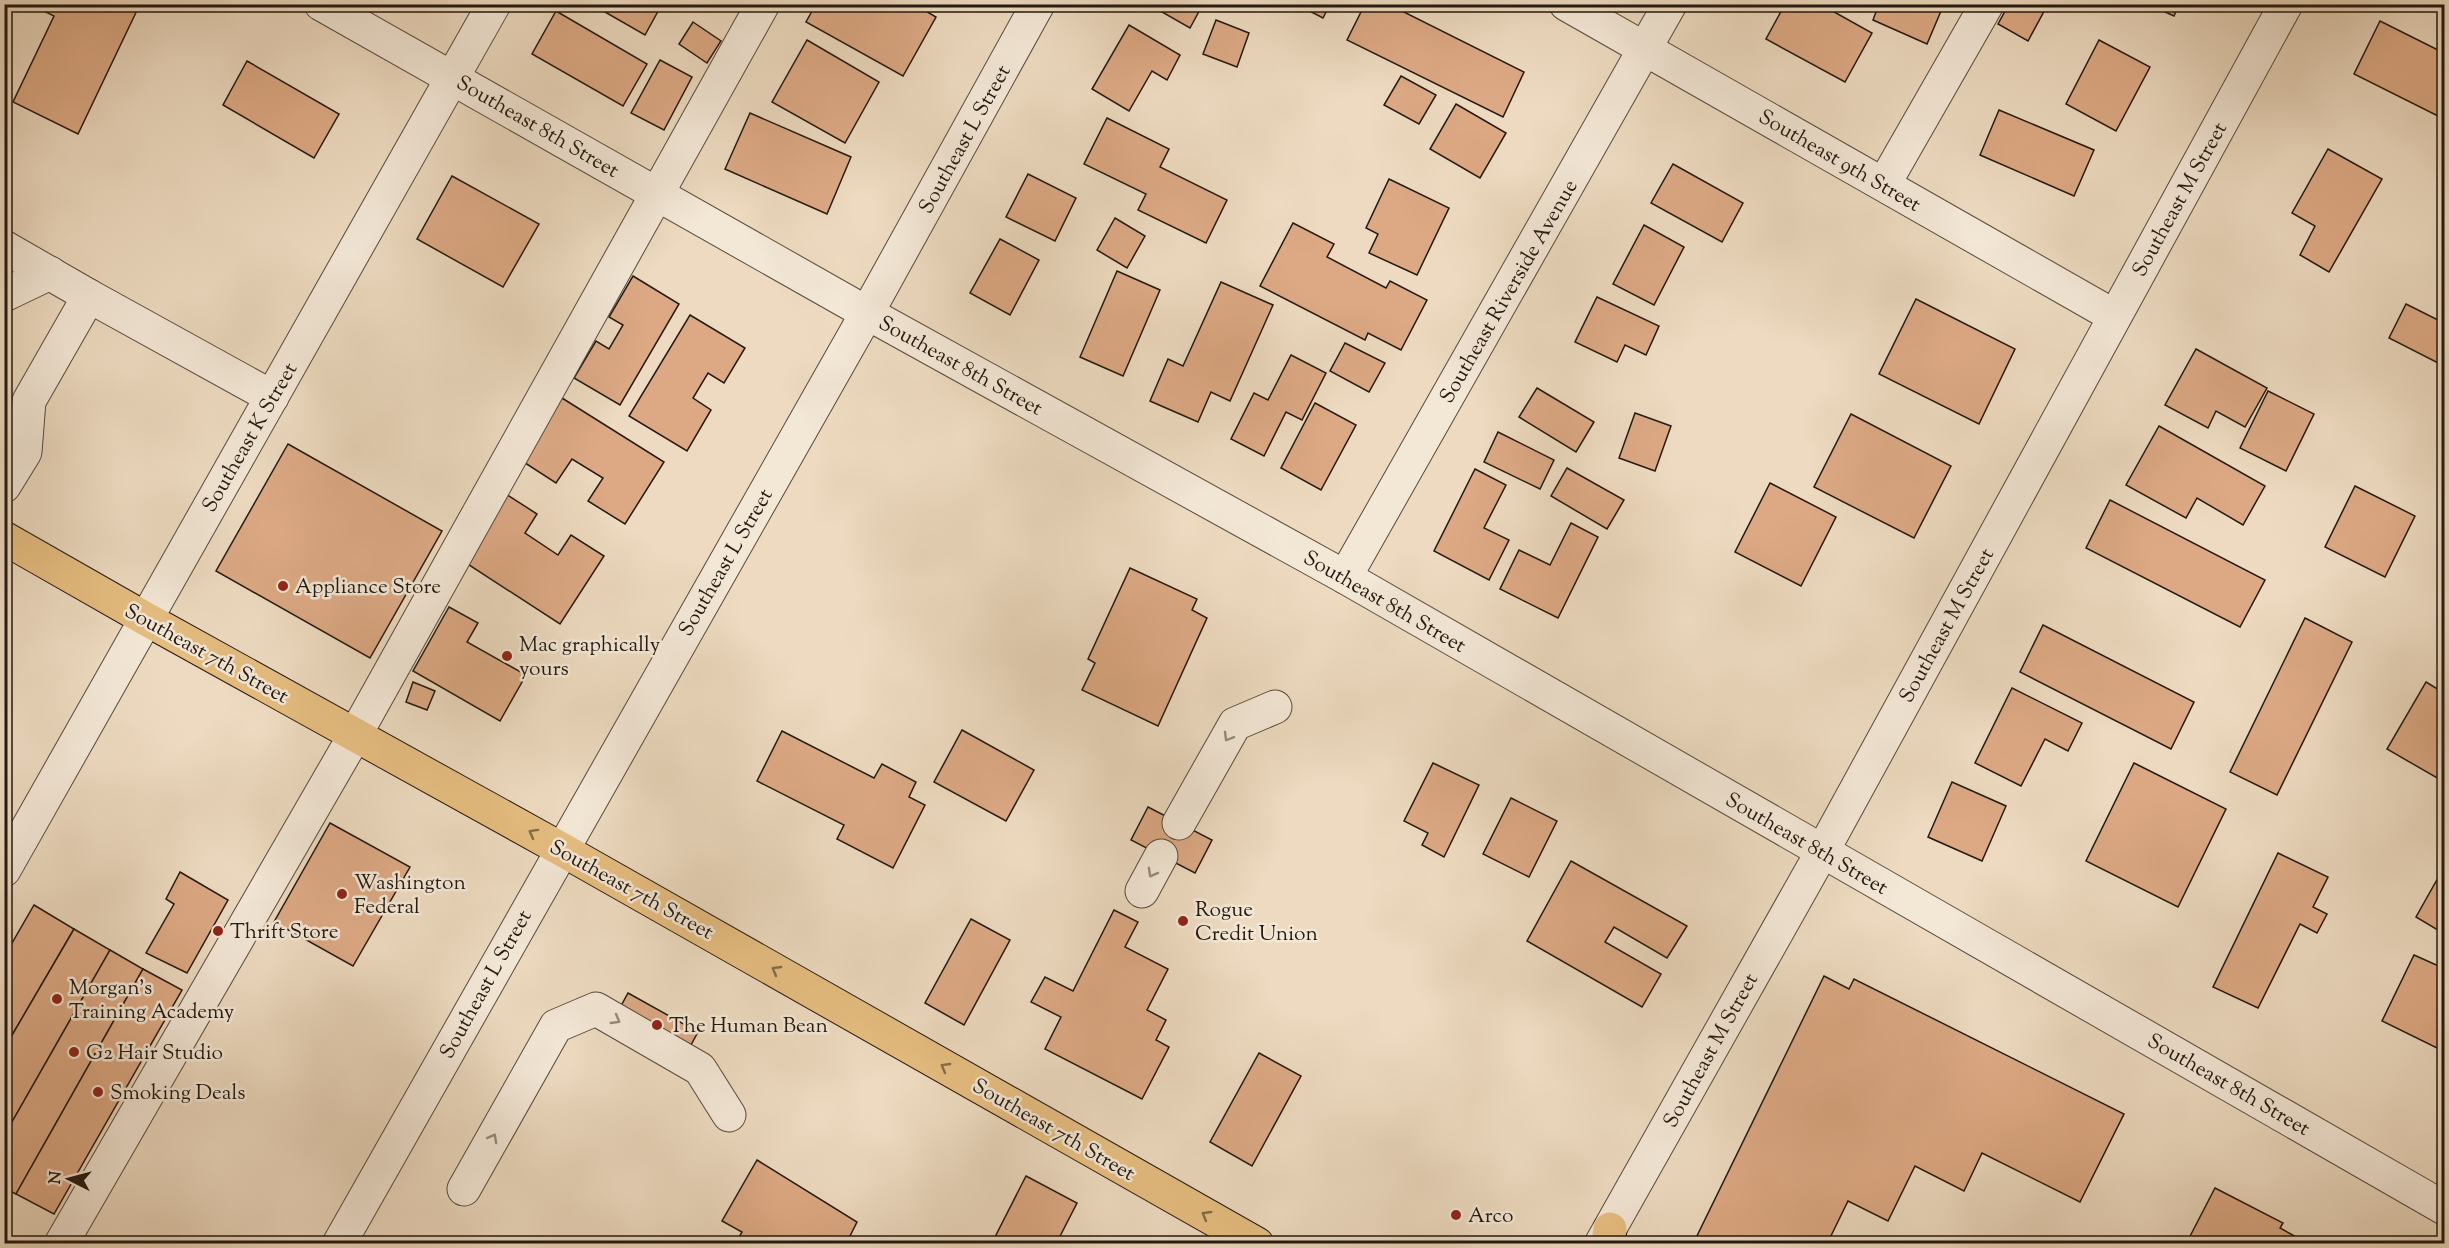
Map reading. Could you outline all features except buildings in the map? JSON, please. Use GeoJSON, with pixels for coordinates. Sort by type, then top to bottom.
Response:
{"type":"FeatureCollection","features":[{"type":"Feature","properties":{"kind":"highway","name":"Southeast 7th Street"},"geometry":{"type":"LineString","coordinates":[[4,538],[561,849],[1257,1244]]}},
{"type":"Feature","properties":{"kind":"street","name":"Southeast 8th Street"},"geometry":{"type":"LineString","coordinates":[[321,4],[867,313],[1345,577],[2445,1208]]}},
{"type":"Feature","properties":{"kind":"street","name":"Southeast K Street"},"geometry":{"type":"LineString","coordinates":[[4,870],[494,4]]}},
{"type":"Feature","properties":{"kind":"street"},"geometry":{"type":"LineString","coordinates":[[61,1244],[355,735],[763,4]]}},
{"type":"Feature","properties":{"kind":"street","name":"Southeast L Street"},"geometry":{"type":"LineString","coordinates":[[339,1244],[867,313],[1038,4]]}},
{"type":"Feature","properties":{"kind":"street","name":"Southeast 9th Street"},"geometry":{"type":"LineString","coordinates":[[1566,4],[2114,316]]}},
{"type":"Feature","properties":{"kind":"street","name":"Southeast Riverside Avenue"},"geometry":{"type":"LineString","coordinates":[[1345,577],[1670,4]]}},
{"type":"Feature","properties":{"kind":"street"},"geometry":{"type":"LineString","coordinates":[[1884,184],[1987,4]]}},
{"type":"Feature","properties":{"kind":"street","name":"Southeast M Street"},"geometry":{"type":"LineString","coordinates":[[1606,1239],[1822,852],[2286,4]]}},
{"type":"Feature","properties":{"kind":"street"},"geometry":{"type":"LineString","coordinates":[[4,247],[272,397]]}},
{"type":"Feature","properties":{"kind":"street"},"geometry":{"type":"LineString","coordinates":[[4,295],[50,273]]}},
{"type":"Feature","properties":{"kind":"street"},"geometry":{"type":"LineString","coordinates":[[4,486],[25,452],[29,401],[89,296]]}},
{"type":"Feature","properties":{"kind":"street"},"geometry":{"type":"LineString","coordinates":[[1179,823],[1235,724],[1275,706]]}},
{"type":"Feature","properties":{"kind":"street"},"geometry":{"type":"LineString","coordinates":[[1142,891],[1161,856]]}},
{"type":"Feature","properties":{"kind":"street"},"geometry":{"type":"LineString","coordinates":[[464,1189],[556,1026],[596,1009],[700,1069],[729,1115]]}},
{"type":"Feature","properties":{"kind":"place","name":"Appliance Store"},"geometry":{"type":"Point","coordinates":[283,586]}},
{"type":"Feature","properties":{"kind":"place","name":"Mac graphically yours"},"geometry":{"type":"Point","coordinates":[507,656]}},
{"type":"Feature","properties":{"kind":"place","name":"Washington Federal"},"geometry":{"type":"Point","coordinates":[342,894]}},
{"type":"Feature","properties":{"kind":"place","name":"Rogue Credit Union"},"geometry":{"type":"Point","coordinates":[1183,921]}},
{"type":"Feature","properties":{"kind":"place","name":"Thrift Store"},"geometry":{"type":"Point","coordinates":[218,931]}},
{"type":"Feature","properties":{"kind":"place","name":"Morgan's Training Academy"},"geometry":{"type":"Point","coordinates":[57,999]}},
{"type":"Feature","properties":{"kind":"place","name":"The Human Bean"},"geometry":{"type":"Point","coordinates":[657,1025]}},
{"type":"Feature","properties":{"kind":"place","name":"G2 Hair Studio"},"geometry":{"type":"Point","coordinates":[74,1052]}},
{"type":"Feature","properties":{"kind":"place","name":"Smoking Deals"},"geometry":{"type":"Point","coordinates":[98,1092]}},
{"type":"Feature","properties":{"kind":"place","name":"Arco"},"geometry":{"type":"Point","coordinates":[1456,1215]}}]}
